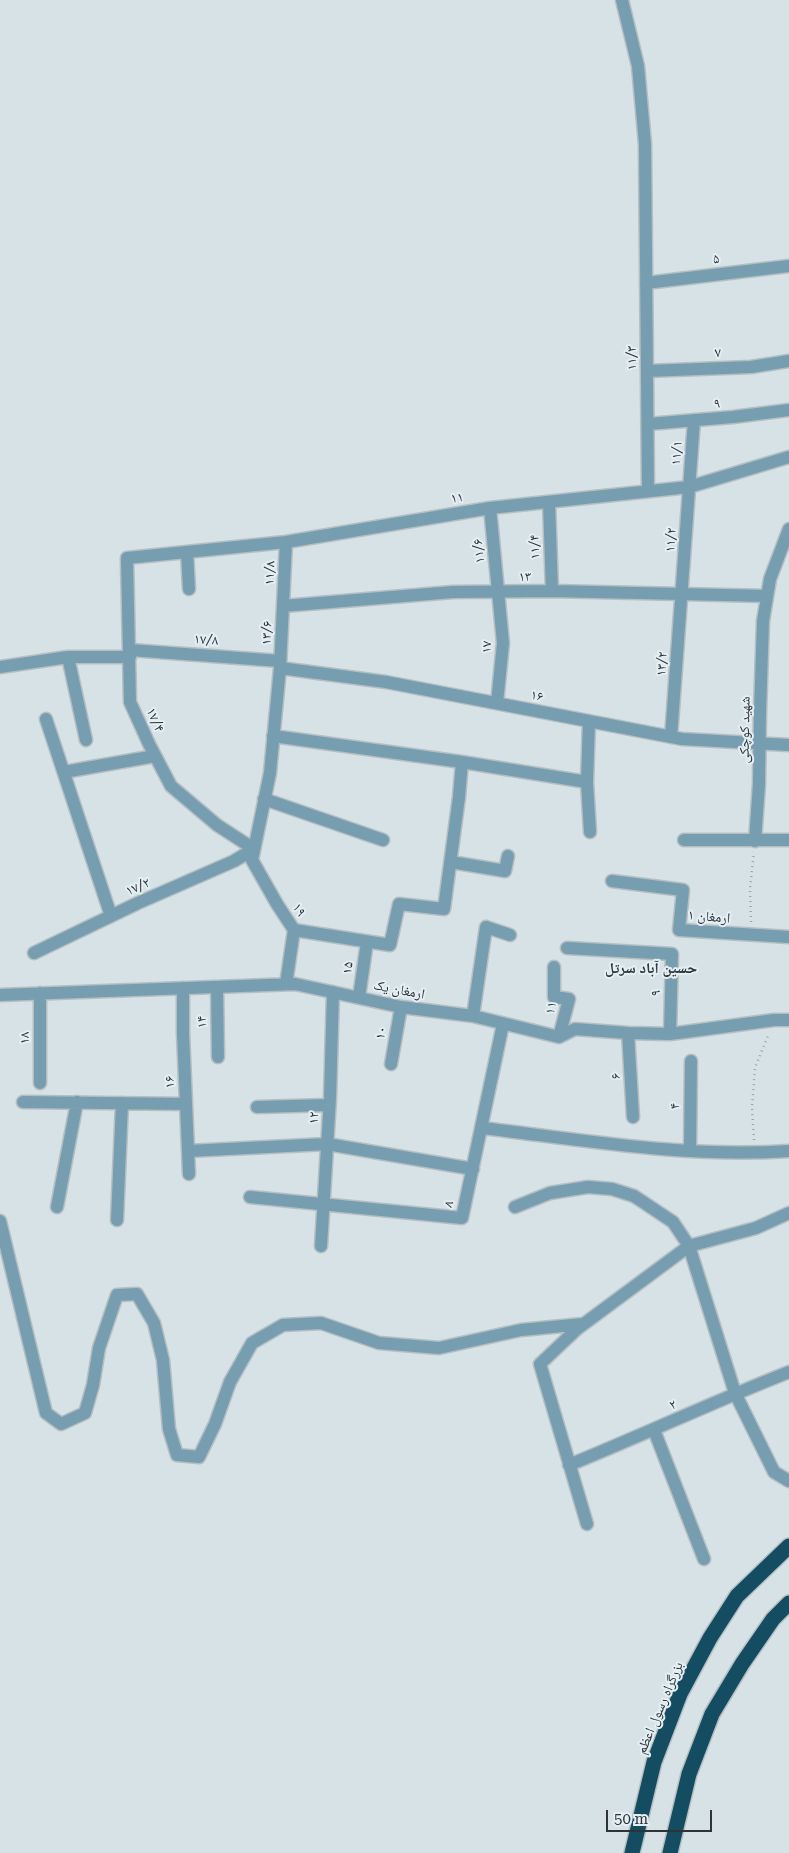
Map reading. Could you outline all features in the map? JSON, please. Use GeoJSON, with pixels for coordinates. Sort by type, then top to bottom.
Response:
{"type":"FeatureCollection","features":[{"type":"Feature","properties":{"kind":"highway","name":"بزرگراه رسول اعظم"},"geometry":{"type":"LineString","coordinates":[[632,1853],[654,1762],[680,1694],[710,1638],[737,1596],[789,1546]]}},
{"type":"Feature","properties":{"kind":"highway"},"geometry":{"type":"LineString","coordinates":[[670,1853],[689,1774],[712,1714],[742,1664],[773,1619],[789,1603]]}},
{"type":"Feature","properties":{"kind":"street","name":"۱۱/۳"},"geometry":{"type":"LineString","coordinates":[[622,0],[638,66],[645,144],[648,491]]}},
{"type":"Feature","properties":{"kind":"street","name":"۵"},"geometry":{"type":"LineString","coordinates":[[646,283],[789,266]]}},
{"type":"Feature","properties":{"kind":"street","name":"۷"},"geometry":{"type":"LineString","coordinates":[[647,371],[751,367],[789,361]]}},
{"type":"Feature","properties":{"kind":"street","name":"۹"},"geometry":{"type":"LineString","coordinates":[[648,424],[789,410]]}},
{"type":"Feature","properties":{"kind":"street","name":"۱۱/۱"},"geometry":{"type":"LineString","coordinates":[[689,487],[694,420]]}},
{"type":"Feature","properties":{"kind":"street","name":"۱۱"},"geometry":{"type":"LineString","coordinates":[[126,558],[286,542],[490,508],[689,487],[789,457]]}},
{"type":"Feature","properties":{"kind":"street","name":"۱۱/۲"},"geometry":{"type":"LineString","coordinates":[[682,594],[689,487]]}},
{"type":"Feature","properties":{"kind":"street","name":"۱۱/۴"},"geometry":{"type":"LineString","coordinates":[[548,502],[552,591]]}},
{"type":"Feature","properties":{"kind":"street","name":"۱۱/۶"},"geometry":{"type":"LineString","coordinates":[[490,508],[498,592]]}},
{"type":"Feature","properties":{"kind":"street","name":"شهید کوچکی"},"geometry":{"type":"LineString","coordinates":[[756,841],[763,621],[770,578],[789,529]]}},
{"type":"Feature","properties":{"kind":"street","name":"۱۱/۸"},"geometry":{"type":"LineString","coordinates":[[283,606],[286,542]]}},
{"type":"Feature","properties":{"kind":"street"},"geometry":{"type":"LineString","coordinates":[[187,552],[189,589]]}},
{"type":"Feature","properties":{"kind":"street","name":"۱۷/۴"},"geometry":{"type":"LineString","coordinates":[[126,558],[130,702],[171,786],[253,855]]}},
{"type":"Feature","properties":{"kind":"street","name":"۱۳"},"geometry":{"type":"LineString","coordinates":[[283,606],[453,592],[552,591],[768,596]]}},
{"type":"Feature","properties":{"kind":"street","name":"۱۷"},"geometry":{"type":"LineString","coordinates":[[496,703],[503,643],[498,592]]}},
{"type":"Feature","properties":{"kind":"street","name":"۱۳/۲"},"geometry":{"type":"LineString","coordinates":[[671,737],[682,594]]}},
{"type":"Feature","properties":{"kind":"street","name":"۱۳/۶"},"geometry":{"type":"LineString","coordinates":[[253,855],[270,773],[280,664],[283,606]]}},
{"type":"Feature","properties":{"kind":"street","name":"۱۷/۸"},"geometry":{"type":"LineString","coordinates":[[0,667],[68,657],[130,654],[280,664]]}},
{"type":"Feature","properties":{"kind":"street"},"geometry":{"type":"LineString","coordinates":[[68,657],[86,740]]}},
{"type":"Feature","properties":{"kind":"street","name":"۱۶"},"geometry":{"type":"LineString","coordinates":[[280,664],[386,682],[671,737],[789,745]]}},
{"type":"Feature","properties":{"kind":"street"},"geometry":{"type":"LineString","coordinates":[[46,718],[111,916]]}},
{"type":"Feature","properties":{"kind":"street"},"geometry":{"type":"LineString","coordinates":[[589,721],[587,782],[590,832]]}},
{"type":"Feature","properties":{"kind":"street"},"geometry":{"type":"LineString","coordinates":[[273,736],[462,762],[587,782]]}},
{"type":"Feature","properties":{"kind":"street"},"geometry":{"type":"LineString","coordinates":[[64,772],[155,756]]}},
{"type":"Feature","properties":{"kind":"street"},"geometry":{"type":"LineString","coordinates":[[294,930],[390,944],[399,904],[444,909],[462,762]]}},
{"type":"Feature","properties":{"kind":"street"},"geometry":{"type":"LineString","coordinates":[[264,800],[383,840]]}},
{"type":"Feature","properties":{"kind":"street"},"geometry":{"type":"LineString","coordinates":[[684,840],[789,840]]}},
{"type":"Feature","properties":{"kind":"street","name":"۱۷/۲"},"geometry":{"type":"LineString","coordinates":[[34,953],[111,916],[234,861],[253,855]]}},
{"type":"Feature","properties":{"kind":"street","name":"۱۹"},"geometry":{"type":"LineString","coordinates":[[253,855],[276,904],[294,930],[286,984]]}},
{"type":"Feature","properties":{"kind":"street"},"geometry":{"type":"LineString","coordinates":[[451,862],[505,871],[508,856]]}},
{"type":"Feature","properties":{"kind":"street","name":"ارمغان ۱"},"geometry":{"type":"LineString","coordinates":[[612,881],[683,890],[679,930],[789,937]]}},
{"type":"Feature","properties":{"kind":"street"},"geometry":{"type":"LineString","coordinates":[[473,1016],[486,927],[510,935]]}},
{"type":"Feature","properties":{"kind":"street","name":"۱۵"},"geometry":{"type":"LineString","coordinates":[[360,997],[367,942]]}},
{"type":"Feature","properties":{"kind":"street","name":"۹"},"geometry":{"type":"LineString","coordinates":[[566,948],[672,954],[670,1034]]}},
{"type":"Feature","properties":{"kind":"street","name":"۱۱"},"geometry":{"type":"LineString","coordinates":[[554,967],[554,997],[570,999],[559,1037]]}},
{"type":"Feature","properties":{"kind":"street","name":"ارمغان یک"},"geometry":{"type":"LineString","coordinates":[[0,995],[295,984],[400,1007],[473,1016],[559,1037]]}},
{"type":"Feature","properties":{"kind":"street","name":"۱۴"},"geometry":{"type":"LineString","coordinates":[[217,987],[218,1057]]}},
{"type":"Feature","properties":{"kind":"street","name":"۱۶"},"geometry":{"type":"LineString","coordinates":[[183,988],[188,1174]]}},
{"type":"Feature","properties":{"kind":"street","name":"۱۲"},"geometry":{"type":"LineString","coordinates":[[321,1246],[329,1105],[332,992]]}},
{"type":"Feature","properties":{"kind":"street","name":"۱۸"},"geometry":{"type":"LineString","coordinates":[[40,993],[40,1083]]}},
{"type":"Feature","properties":{"kind":"street","name":"۱۰"},"geometry":{"type":"LineString","coordinates":[[391,1064],[400,1007]]}},
{"type":"Feature","properties":{"kind":"street"},"geometry":{"type":"LineString","coordinates":[[559,1037],[575,1029],[670,1034],[774,1020],[789,1020]]}},
{"type":"Feature","properties":{"kind":"street","name":"۸"},"geometry":{"type":"LineString","coordinates":[[250,1197],[462,1218],[503,1024]]}},
{"type":"Feature","properties":{"kind":"street","name":"۶"},"geometry":{"type":"LineString","coordinates":[[628,1033],[633,1117]]}},
{"type":"Feature","properties":{"kind":"street","name":"۴"},"geometry":{"type":"LineString","coordinates":[[690,1152],[691,1061]]}},
{"type":"Feature","properties":{"kind":"street"},"geometry":{"type":"LineString","coordinates":[[23,1102],[186,1104]]}},
{"type":"Feature","properties":{"kind":"street"},"geometry":{"type":"LineString","coordinates":[[57,1207],[77,1102]]}},
{"type":"Feature","properties":{"kind":"street"},"geometry":{"type":"LineString","coordinates":[[117,1220],[122,1103]]}},
{"type":"Feature","properties":{"kind":"street"},"geometry":{"type":"LineString","coordinates":[[257,1107],[329,1105]]}},
{"type":"Feature","properties":{"kind":"street"},"geometry":{"type":"LineString","coordinates":[[482,1128],[690,1152],[755,1153],[789,1151]]}},
{"type":"Feature","properties":{"kind":"street"},"geometry":{"type":"LineString","coordinates":[[188,1151],[327,1144],[473,1169]]}},
{"type":"Feature","properties":{"kind":"street"},"geometry":{"type":"LineString","coordinates":[[515,1207],[550,1193],[588,1187],[612,1189],[634,1196],[673,1222],[689,1246],[735,1393],[774,1472],[789,1481]]}},
{"type":"Feature","properties":{"kind":"street"},"geometry":{"type":"LineString","coordinates":[[588,1524],[540,1364],[583,1324],[689,1246],[756,1228],[789,1213]]}},
{"type":"Feature","properties":{"kind":"street"},"geometry":{"type":"LineString","coordinates":[[0,1221],[46,1413],[60,1424],[85,1413],[93,1385],[99,1348],[117,1295],[137,1294],[154,1323],[163,1360],[169,1428],[177,1455],[199,1458],[215,1424],[230,1382],[252,1343],[283,1325],[321,1323],[380,1343],[439,1348],[521,1330],[583,1324]]}},
{"type":"Feature","properties":{"kind":"street","name":"۲"},"geometry":{"type":"LineString","coordinates":[[569,1465],[654,1430],[735,1393],[789,1372]]}},
{"type":"Feature","properties":{"kind":"street"},"geometry":{"type":"LineString","coordinates":[[654,1430],[704,1559]]}},
{"type":"Feature","properties":{"kind":"path"},"geometry":{"type":"LineString","coordinates":[[752,936],[750,888],[756,841]]}},
{"type":"Feature","properties":{"kind":"path"},"geometry":{"type":"LineString","coordinates":[[755,1153],[752,1108],[755,1068],[774,1020]]}},
{"type":"Feature","properties":{"kind":"district","name":"حسین آباد سرتل"},"geometry":{"type":"Point","coordinates":[651,969]}}]}
